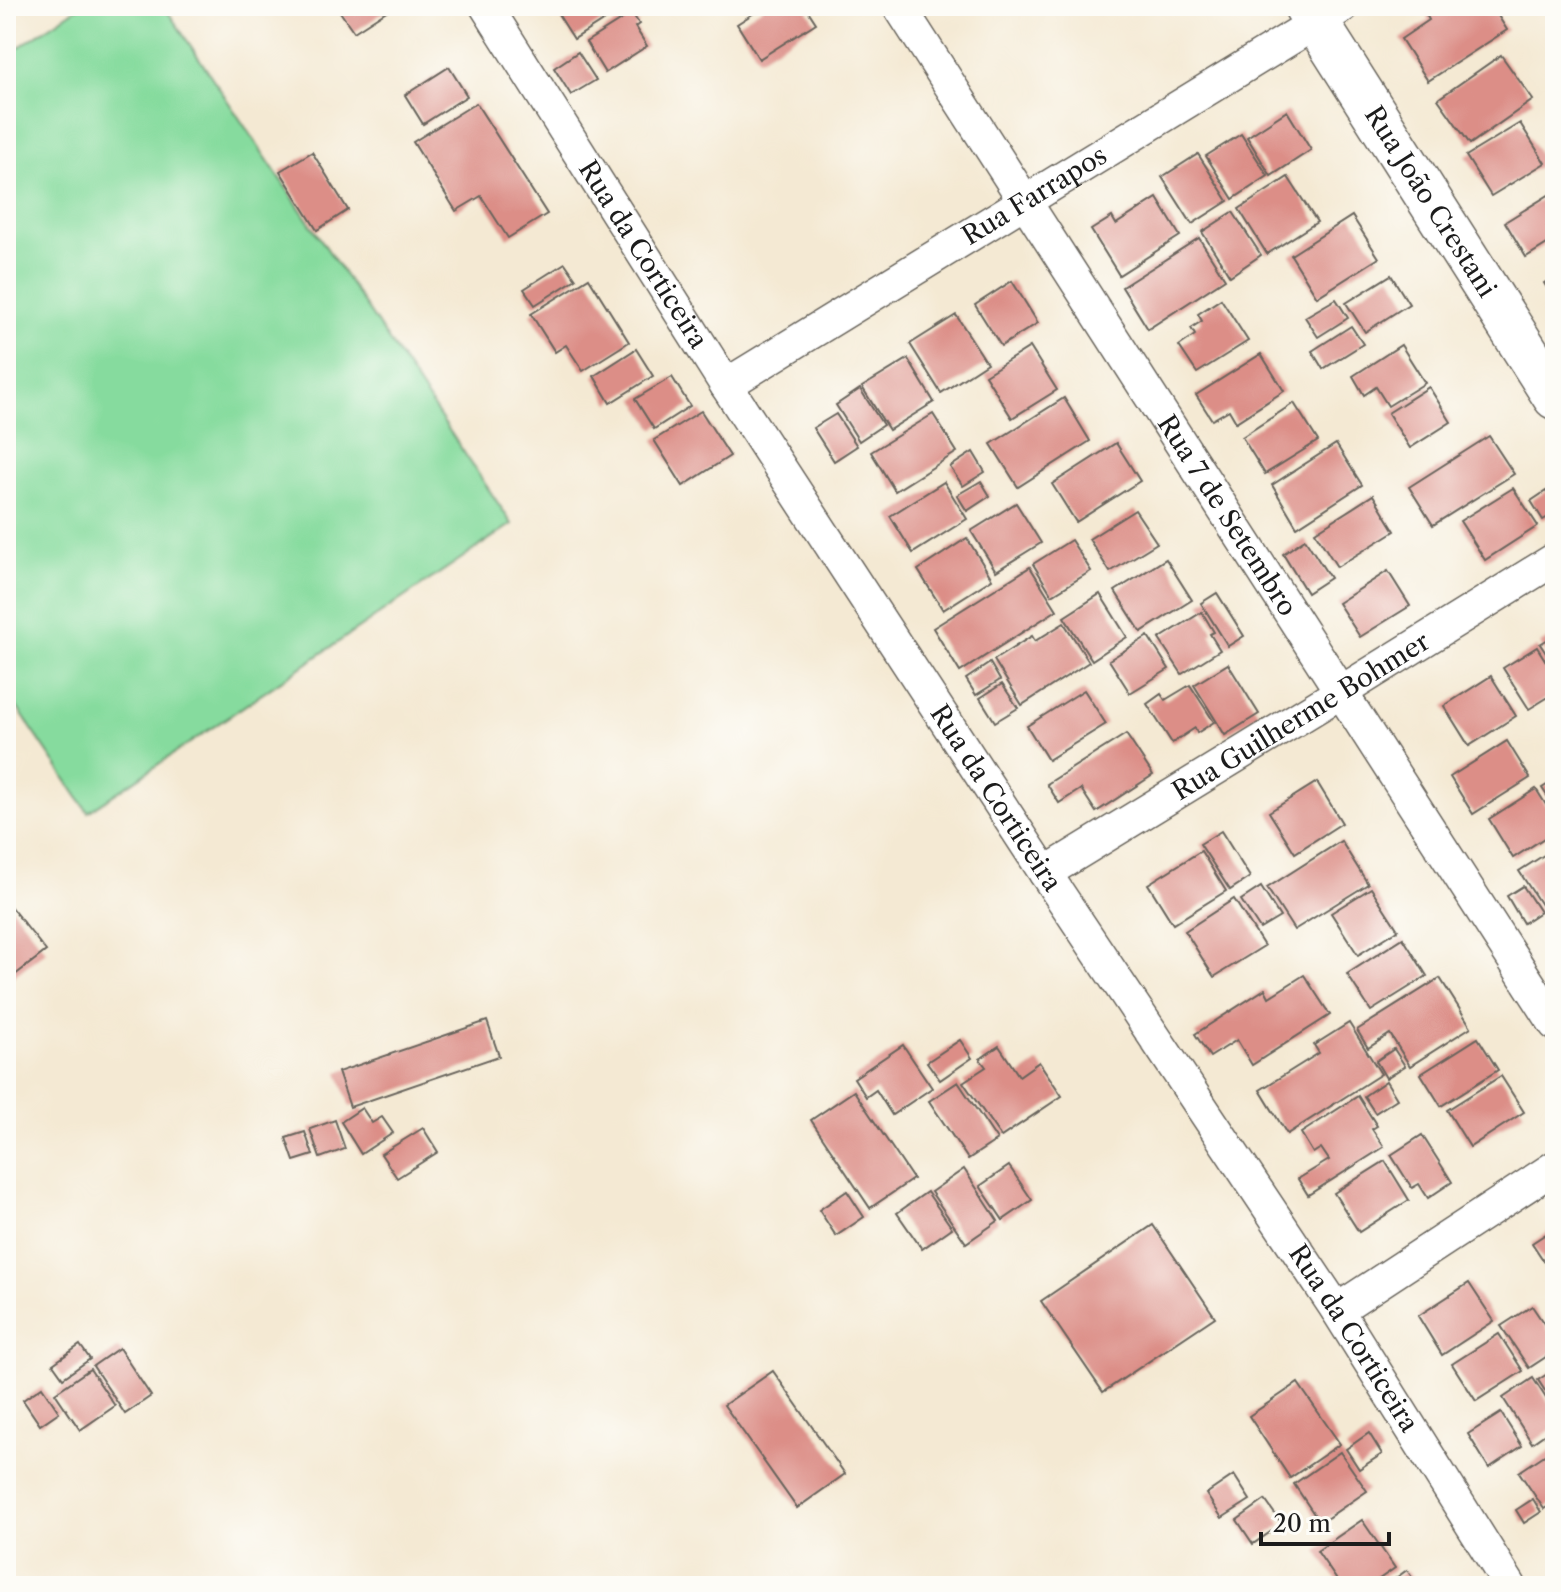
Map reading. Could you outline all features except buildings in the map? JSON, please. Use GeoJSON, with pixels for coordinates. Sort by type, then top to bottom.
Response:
{"type":"FeatureCollection","features":[{"type":"Feature","properties":{"kind":"street","name":"Rua da Corticeira"},"geometry":{"type":"LineString","coordinates":[[486,6],[726,385],[1045,873],[1337,1310],[1510,1586]]}},
{"type":"Feature","properties":{"kind":"street","name":"Rua 7 de Setembro"},"geometry":{"type":"LineString","coordinates":[[899,6],[1555,1024]]}},
{"type":"Feature","properties":{"kind":"street","name":"Rua Farrapos"},"geometry":{"type":"LineString","coordinates":[[726,385],[1025,202],[1322,12]]}},
{"type":"Feature","properties":{"kind":"street","name":"Rua João Crestani"},"geometry":{"type":"LineString","coordinates":[[1322,12],[1555,397]]}},
{"type":"Feature","properties":{"kind":"street","name":"Rua Guilherme Bohmer"},"geometry":{"type":"LineString","coordinates":[[1045,873],[1555,559]]}},
{"type":"Feature","properties":{"kind":"street"},"geometry":{"type":"LineString","coordinates":[[1337,1310],[1555,1167]]}},
{"type":"Feature","properties":{"kind":"green space"},"geometry":{"type":"Polygon","coordinates":[[[80,6],[164,6],[512,524],[88,812],[6,691],[6,56],[80,6]]]}}]}
